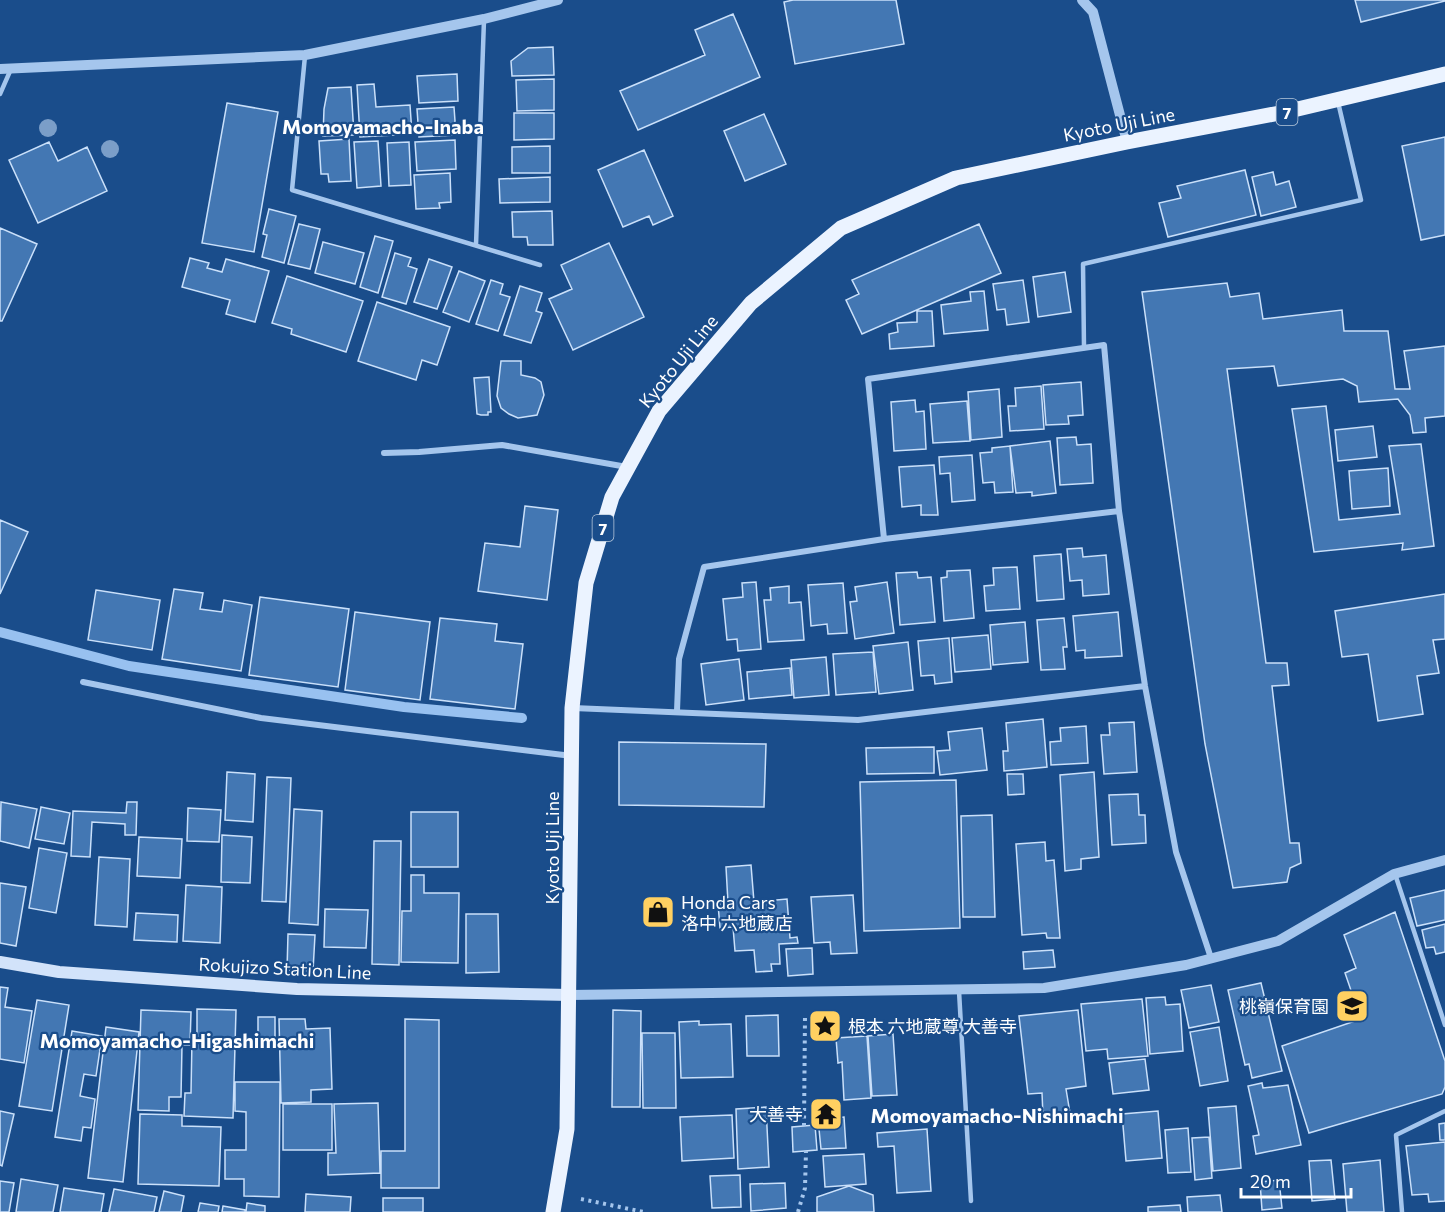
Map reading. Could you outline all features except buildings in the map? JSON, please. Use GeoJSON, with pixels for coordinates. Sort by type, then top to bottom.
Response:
{"type":"FeatureCollection","features":[{"type":"Feature","properties":{"kind":"main road","name":"Kyoto Uji Line"},"geometry":{"type":"LineString","coordinates":[[553,1212],[567,1129],[572,708],[586,583],[612,497],[659,411],[751,303],[841,228],[956,178],[1285,112],[1445,74]]}},
{"type":"Feature","properties":{"kind":"main road","name":"Rokujizo Station Line"},"geometry":{"type":"LineString","coordinates":[[0,962],[59,972],[285,988],[570,995]]}},
{"type":"Feature","properties":{"kind":"street"},"geometry":{"type":"LineString","coordinates":[[6,68],[305,55],[484,19],[558,0]]}},
{"type":"Feature","properties":{"kind":"street"},"geometry":{"type":"LineString","coordinates":[[1082,0],[1094,12],[1127,142]]}},
{"type":"Feature","properties":{"kind":"street"},"geometry":{"type":"LineString","coordinates":[[884,539],[868,379],[1104,345],[1119,511],[1145,686],[1176,852],[1211,958]]}},
{"type":"Feature","properties":{"kind":"street"},"geometry":{"type":"LineString","coordinates":[[384,453],[502,445],[629,467]]}},
{"type":"Feature","properties":{"kind":"street"},"geometry":{"type":"LineString","coordinates":[[676,711],[679,659],[704,567],[884,539],[1119,511]]}},
{"type":"Feature","properties":{"kind":"street"},"geometry":{"type":"LineString","coordinates":[[83,682],[261,718],[572,756]]}},
{"type":"Feature","properties":{"kind":"street"},"geometry":{"type":"LineString","coordinates":[[572,708],[858,720],[1145,686]]}},
{"type":"Feature","properties":{"kind":"street"},"geometry":{"type":"LineString","coordinates":[[570,995],[1044,988],[1186,964],[1278,941],[1394,874],[1445,860]]}},
{"type":"Feature","properties":{"kind":"lane"},"geometry":{"type":"LineString","coordinates":[[476,245],[484,19]]}},
{"type":"Feature","properties":{"kind":"lane"},"geometry":{"type":"LineString","coordinates":[[305,55],[292,190],[540,265]]}},
{"type":"Feature","properties":{"kind":"lane"},"geometry":{"type":"LineString","coordinates":[[0,94],[6,68]]}},
{"type":"Feature","properties":{"kind":"lane"},"geometry":{"type":"LineString","coordinates":[[1084,348],[1083,264],[1360,200],[1338,100]]}},
{"type":"Feature","properties":{"kind":"lane"},"geometry":{"type":"LineString","coordinates":[[1394,874],[1445,1025]]}},
{"type":"Feature","properties":{"kind":"lane"},"geometry":{"type":"LineString","coordinates":[[959,989],[971,1201]]}},
{"type":"Feature","properties":{"kind":"lane"},"geometry":{"type":"LineString","coordinates":[[1402,1212],[1396,1135],[1445,1111]]}},
{"type":"Feature","properties":{"kind":"path"},"geometry":{"type":"LineString","coordinates":[[804,1126],[805,991]]}},
{"type":"Feature","properties":{"kind":"path"},"geometry":{"type":"LineString","coordinates":[[798,1212],[805,1188],[806,1151]]}},
{"type":"Feature","properties":{"kind":"path"},"geometry":{"type":"LineString","coordinates":[[557,1194],[644,1212]]}},
{"type":"Feature","properties":{"kind":"waterway"},"geometry":{"type":"LineString","coordinates":[[0,632],[129,666],[404,707],[522,718]]}},
{"type":"Feature","properties":{"kind":"place","name":"Honda Cars 洛中 六地蔵店"},"geometry":{"type":"Point","coordinates":[658,912]}},
{"type":"Feature","properties":{"kind":"place","name":"桃嶺保育園"},"geometry":{"type":"Point","coordinates":[1352,1006]}},
{"type":"Feature","properties":{"kind":"place","name":"根本 六地蔵尊 大善寺"},"geometry":{"type":"Point","coordinates":[825,1026]}},
{"type":"Feature","properties":{"kind":"place","name":"大善寺"},"geometry":{"type":"Point","coordinates":[826,1114]}},
{"type":"Feature","properties":{"kind":"district","name":"Momoyamacho-Inaba"},"geometry":{"type":"Point","coordinates":[383,126]}},
{"type":"Feature","properties":{"kind":"district","name":"Momoyamacho-Higashimachi"},"geometry":{"type":"Point","coordinates":[177,1040]}},
{"type":"Feature","properties":{"kind":"district","name":"Momoyamacho-Nishimachi"},"geometry":{"type":"Point","coordinates":[997,1115]}}]}
